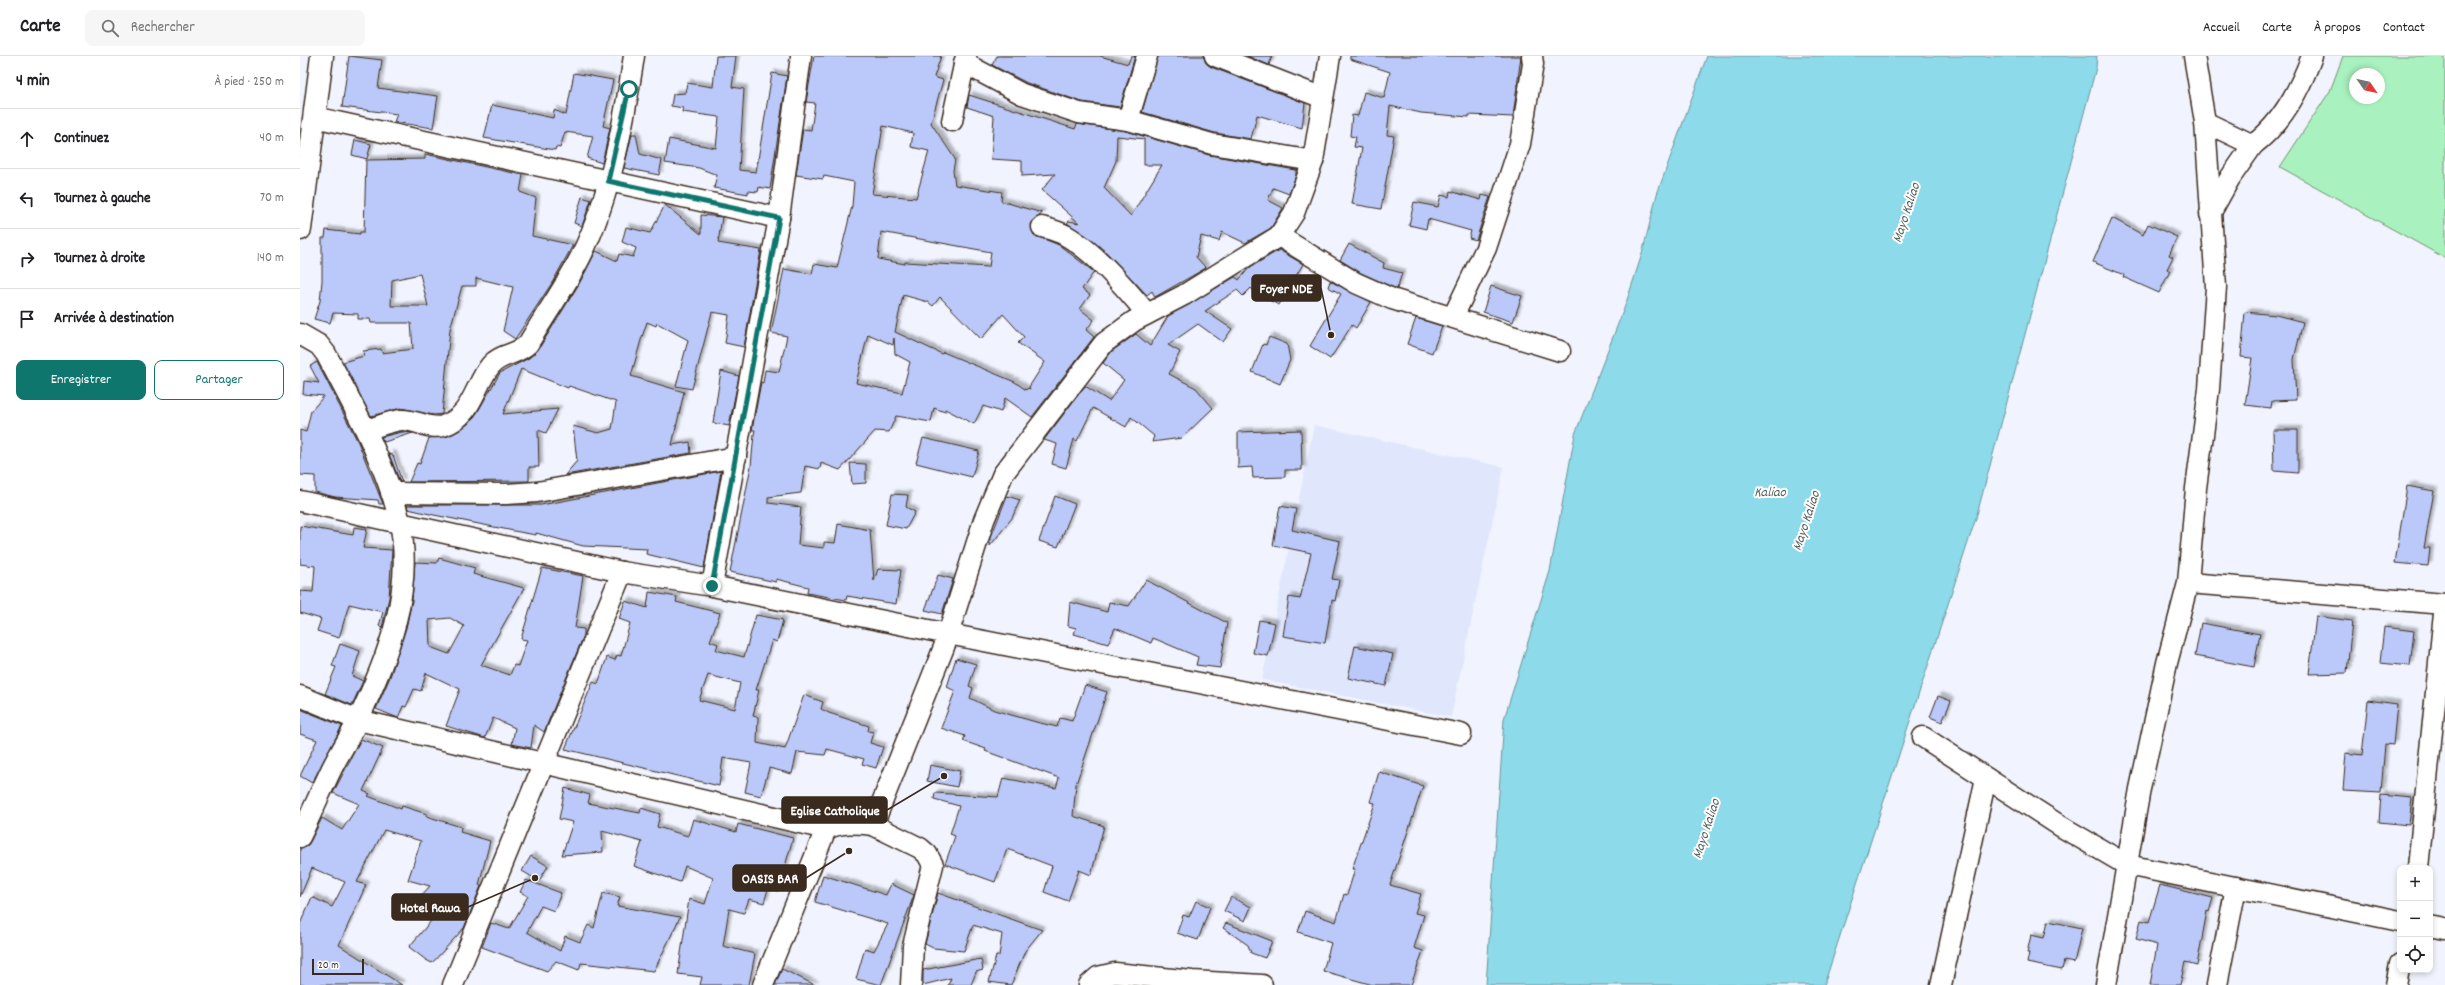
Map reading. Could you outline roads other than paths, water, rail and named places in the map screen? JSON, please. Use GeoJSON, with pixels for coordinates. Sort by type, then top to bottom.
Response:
{"type":"FeatureCollection","features":[{"type":"Feature","properties":{"kind":"street"},"geometry":{"type":"LineString","coordinates":[[300,229],[322,56]]}},
{"type":"Feature","properties":{"kind":"street"},"geometry":{"type":"LineString","coordinates":[[366,430],[400,420],[443,426],[460,417],[473,400],[490,366],[496,360],[520,352],[528,344],[581,256],[608,181],[629,89],[634,56]]}},
{"type":"Feature","properties":{"kind":"street"},"geometry":{"type":"LineString","coordinates":[[712,586],[779,218],[801,56]]}},
{"type":"Feature","properties":{"kind":"street"},"geometry":{"type":"LineString","coordinates":[[1128,120],[1147,56]]}},
{"type":"Feature","properties":{"kind":"street"},"geometry":{"type":"LineString","coordinates":[[1215,56],[1323,98]]}},
{"type":"Feature","properties":{"kind":"street"},"geometry":{"type":"LineString","coordinates":[[873,825],[898,767],[948,634],[984,520],[1003,474],[1104,343],[1147,314],[1184,295],[1280,236],[1294,213],[1313,161],[1330,56]]}},
{"type":"Feature","properties":{"kind":"street"},"geometry":{"type":"LineString","coordinates":[[1453,317],[1486,248],[1520,144],[1533,64],[1532,56]]}},
{"type":"Feature","properties":{"kind":"street"},"geometry":{"type":"LineString","coordinates":[[2106,985],[2140,789],[2162,686],[2188,583],[2196,488],[2209,389],[2216,287],[2205,122],[2194,56]]}},
{"type":"Feature","properties":{"kind":"street"},"geometry":{"type":"LineString","coordinates":[[2210,214],[2230,178],[2253,145],[2266,135],[2279,120],[2307,69],[2312,56]]}},
{"type":"Feature","properties":{"kind":"street"},"geometry":{"type":"LineString","coordinates":[[952,121],[965,59],[1022,94],[1079,113],[1128,120],[1212,144],[1313,161]]}},
{"type":"Feature","properties":{"kind":"street"},"geometry":{"type":"LineString","coordinates":[[314,117],[779,218]]}},
{"type":"Feature","properties":{"kind":"street"},"geometry":{"type":"LineString","coordinates":[[2205,122],[2253,145]]}},
{"type":"Feature","properties":{"kind":"street"},"geometry":{"type":"LineString","coordinates":[[1042,226],[1065,235],[1078,244],[1126,289],[1147,314]]}},
{"type":"Feature","properties":{"kind":"street"},"geometry":{"type":"LineString","coordinates":[[1280,236],[1356,283],[1392,299],[1560,351]]}},
{"type":"Feature","properties":{"kind":"street"},"geometry":{"type":"LineString","coordinates":[[300,334],[319,345],[326,354],[366,430],[400,523],[404,586],[390,645],[358,720],[332,767],[300,837]]}},
{"type":"Feature","properties":{"kind":"street"},"geometry":{"type":"LineString","coordinates":[[390,493],[506,494],[537,492],[736,457]]}},
{"type":"Feature","properties":{"kind":"street"},"geometry":{"type":"LineString","coordinates":[[300,501],[622,572],[712,586],[948,634],[1461,734]]}},
{"type":"Feature","properties":{"kind":"street"},"geometry":{"type":"LineString","coordinates":[[458,984],[544,764],[622,572]]}},
{"type":"Feature","properties":{"kind":"street"},"geometry":{"type":"LineString","coordinates":[[2188,583],[2445,604],[2418,865]]}},
{"type":"Feature","properties":{"kind":"street"},"geometry":{"type":"LineString","coordinates":[[300,696],[358,720],[826,829],[838,824],[852,822],[873,825],[920,848],[927,854],[933,865],[913,946],[911,985]]}},
{"type":"Feature","properties":{"kind":"street"},"geometry":{"type":"LineString","coordinates":[[1923,737],[2062,827],[2127,865],[2397,920]]}},
{"type":"Feature","properties":{"kind":"street"},"geometry":{"type":"LineString","coordinates":[[1940,985],[1986,778]]}},
{"type":"Feature","properties":{"kind":"street"},"geometry":{"type":"LineString","coordinates":[[763,985],[826,829]]}},
{"type":"Feature","properties":{"kind":"street"},"geometry":{"type":"LineString","coordinates":[[2217,985],[2236,888]]}},
{"type":"Feature","properties":{"kind":"street"},"geometry":{"type":"LineString","coordinates":[[2433,927],[2445,929]]}},
{"type":"Feature","properties":{"kind":"street"},"geometry":{"type":"LineString","coordinates":[[1089,985],[1098,977],[1115,973],[1192,981],[1262,985]]}},
{"type":"Feature","properties":{"kind":"street"},"geometry":{"type":"LineString","coordinates":[[2396,985],[2398,973]]}},
{"type":"Feature","properties":{"kind":"water","name":"Kaliao"},"geometry":{"type":"Polygon","coordinates":[[[1707,56],[2097,56],[2096,68],[1976,518],[1824,985],[1486,985],[1504,719],[1550,571],[1575,434],[1625,306],[1642,254],[1657,194],[1707,56]]]}},
{"type":"Feature","properties":{"kind":"place","name":"Foyer NDE"},"geometry":{"type":"Point","coordinates":[1331,335]}},
{"type":"Feature","properties":{"kind":"place","name":"Eglise Catholique"},"geometry":{"type":"Point","coordinates":[944,776]}},
{"type":"Feature","properties":{"kind":"place","name":"OASIS BAR"},"geometry":{"type":"Point","coordinates":[849,851]}},
{"type":"Feature","properties":{"kind":"place","name":"Hotel Rawa"},"geometry":{"type":"Point","coordinates":[535,878]}},
{"type":"Feature","properties":{"kind":"water label","name":"Mayo Kaliao"},"geometry":{"type":"Point","coordinates":[1907,213]}},
{"type":"Feature","properties":{"kind":"water label","name":"Mayo Kaliao"},"geometry":{"type":"Point","coordinates":[1807,521]}},
{"type":"Feature","properties":{"kind":"water label","name":"Mayo Kaliao"},"geometry":{"type":"Point","coordinates":[1707,829]}}]}
